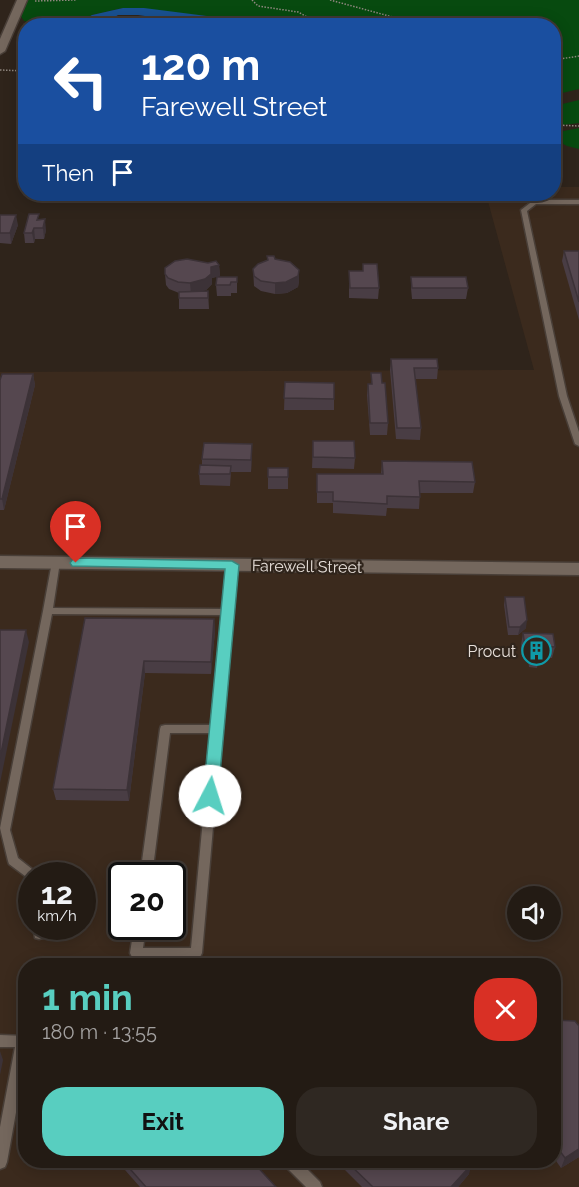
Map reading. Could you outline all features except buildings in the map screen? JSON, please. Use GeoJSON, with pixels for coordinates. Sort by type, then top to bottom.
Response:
{"type":"FeatureCollection","features":[{"type":"Feature","properties":{"kind":"street"},"geometry":{"type":"LineString","coordinates":[[0,51],[21,1]]}},
{"type":"Feature","properties":{"kind":"street","name":"Farewell Street"},"geometry":{"type":"LineString","coordinates":[[0,562],[579,569]]}},
{"type":"Feature","properties":{"kind":"lane"},"geometry":{"type":"LineString","coordinates":[[579,202],[534,202],[524,210],[563,396],[579,444]]}},
{"type":"Feature","properties":{"kind":"lane"},"geometry":{"type":"LineString","coordinates":[[18,865],[13,861],[5,830],[56,562]]}},
{"type":"Feature","properties":{"kind":"lane"},"geometry":{"type":"LineString","coordinates":[[138,940],[136,953],[196,953],[232,565]]}},
{"type":"Feature","properties":{"kind":"lane"},"geometry":{"type":"LineString","coordinates":[[48,611],[227,612]]}},
{"type":"Feature","properties":{"kind":"lane"},"geometry":{"type":"LineString","coordinates":[[148,862],[165,729],[217,729]]}},
{"type":"Feature","properties":{"kind":"lane"},"geometry":{"type":"LineString","coordinates":[[0,1041],[18,1042]]}},
{"type":"Feature","properties":{"kind":"lane"},"geometry":{"type":"LineString","coordinates":[[0,1162],[18,1072]]}},
{"type":"Feature","properties":{"kind":"lane"},"geometry":{"type":"LineString","coordinates":[[297,1168],[315,1187]]}},
{"type":"Feature","properties":{"kind":"path"},"geometry":{"type":"LineString","coordinates":[[21,1],[76,0]]}},
{"type":"Feature","properties":{"kind":"path"},"geometry":{"type":"LineString","coordinates":[[252,0],[258,6],[298,12],[309,18]]}},
{"type":"Feature","properties":{"kind":"path"},"geometry":{"type":"LineString","coordinates":[[330,0],[396,18]]}},
{"type":"Feature","properties":{"kind":"path"},"geometry":{"type":"LineString","coordinates":[[561,59],[579,56]]}},
{"type":"Feature","properties":{"kind":"path"},"geometry":{"type":"LineString","coordinates":[[0,70],[18,70]]}},
{"type":"Feature","properties":{"kind":"path"},"geometry":{"type":"LineString","coordinates":[[561,125],[579,126]]}},
{"type":"Feature","properties":{"kind":"shaded area"},"geometry":{"type":"Polygon","coordinates":[[[561,187],[579,187],[579,1187],[0,1187],[0,372],[534,370],[488,201],[561,201],[561,187]]]}},
{"type":"Feature","properties":{"kind":"green space"},"geometry":{"type":"Polygon","coordinates":[[[24,0],[579,0],[579,89],[561,93],[561,18],[226,18],[123,8],[87,18],[22,18],[18,12],[24,0]]]}},
{"type":"Feature","properties":{"kind":"green space"},"geometry":{"type":"Polygon","coordinates":[[[579,100],[579,123],[561,125],[561,104],[579,100]]]}},
{"type":"Feature","properties":{"kind":"green space"},"geometry":{"type":"Polygon","coordinates":[[[579,128],[579,149],[561,143],[561,131],[579,128]]]}},
{"type":"Feature","properties":{"kind":"water"},"geometry":{"type":"Polygon","coordinates":[[[123,8],[144,8],[223,18],[159,18],[118,15],[113,18],[87,18],[123,8]]]}},
{"type":"Feature","properties":{"kind":"place","name":"Procut"},"geometry":{"type":"Point","coordinates":[537,651]}},
{"type":"Feature","properties":{"kind":"route"},"geometry":{"type":"LineString","coordinates":[[76,563],[232,565],[210,796]]}}]}
